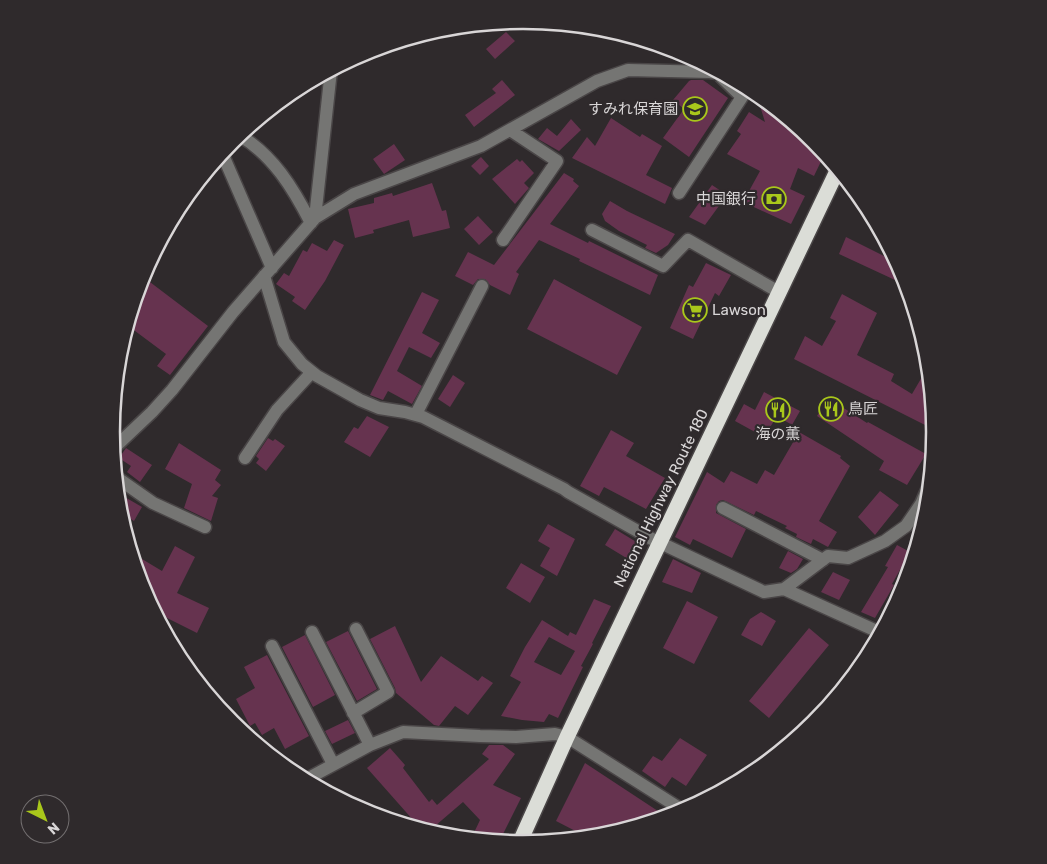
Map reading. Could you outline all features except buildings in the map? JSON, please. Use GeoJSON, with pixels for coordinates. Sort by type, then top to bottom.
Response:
{"type":"FeatureCollection","features":[{"type":"Feature","properties":{"kind":"highway","name":"National Highway Route 180"},"geometry":{"type":"LineString","coordinates":[[523,835],[567,737],[835,176]]}},
{"type":"Feature","properties":{"kind":"street"},"geometry":{"type":"LineString","coordinates":[[120,442],[172,390],[233,312],[313,220],[354,194],[481,146],[597,82],[628,70],[704,71]]}},
{"type":"Feature","properties":{"kind":"street"},"geometry":{"type":"LineString","coordinates":[[313,220],[330,78]]}},
{"type":"Feature","properties":{"kind":"street"},"geometry":{"type":"LineString","coordinates":[[679,193],[742,97],[734,88]]}},
{"type":"Feature","properties":{"kind":"street"},"geometry":{"type":"LineString","coordinates":[[503,240],[557,161],[510,130]]}},
{"type":"Feature","properties":{"kind":"street"},"geometry":{"type":"LineString","coordinates":[[247,139],[255,144],[282,173],[313,220]]}},
{"type":"Feature","properties":{"kind":"street"},"geometry":{"type":"LineString","coordinates":[[225,161],[268,272],[284,342],[302,364],[312,372],[360,400],[379,408],[423,416],[564,489],[660,542],[764,592],[784,589],[828,556],[848,558],[885,541],[906,526],[920,506]]}},
{"type":"Feature","properties":{"kind":"street"},"geometry":{"type":"LineString","coordinates":[[592,230],[663,266],[688,240],[780,292]]}},
{"type":"Feature","properties":{"kind":"street"},"geometry":{"type":"LineString","coordinates":[[416,414],[482,286]]}},
{"type":"Feature","properties":{"kind":"street"},"geometry":{"type":"LineString","coordinates":[[246,458],[278,410],[312,372]]}},
{"type":"Feature","properties":{"kind":"street"},"geometry":{"type":"LineString","coordinates":[[124,482],[153,503],[205,527]]}},
{"type":"Feature","properties":{"kind":"street"},"geometry":{"type":"LineString","coordinates":[[722,508],[823,560]]}},
{"type":"Feature","properties":{"kind":"street"},"geometry":{"type":"LineString","coordinates":[[784,589],[875,630]]}},
{"type":"Feature","properties":{"kind":"street"},"geometry":{"type":"LineString","coordinates":[[353,713],[388,692],[356,629]]}},
{"type":"Feature","properties":{"kind":"street"},"geometry":{"type":"LineString","coordinates":[[312,632],[370,745]]}},
{"type":"Feature","properties":{"kind":"street"},"geometry":{"type":"LineString","coordinates":[[272,646],[333,764]]}},
{"type":"Feature","properties":{"kind":"street"},"geometry":{"type":"LineString","coordinates":[[313,775],[370,745],[403,732],[516,737],[555,734],[567,737],[676,806]]}},
{"type":"Feature","properties":{"kind":"place","name":"すみれ保育園"},"geometry":{"type":"Point","coordinates":[695,109]}},
{"type":"Feature","properties":{"kind":"place","name":"中国銀行"},"geometry":{"type":"Point","coordinates":[774,199]}},
{"type":"Feature","properties":{"kind":"place","name":"Lawson"},"geometry":{"type":"Point","coordinates":[695,310]}},
{"type":"Feature","properties":{"kind":"place","name":"鳥匠"},"geometry":{"type":"Point","coordinates":[831,409]}},
{"type":"Feature","properties":{"kind":"place","name":"海の薫"},"geometry":{"type":"Point","coordinates":[778,410]}}]}
